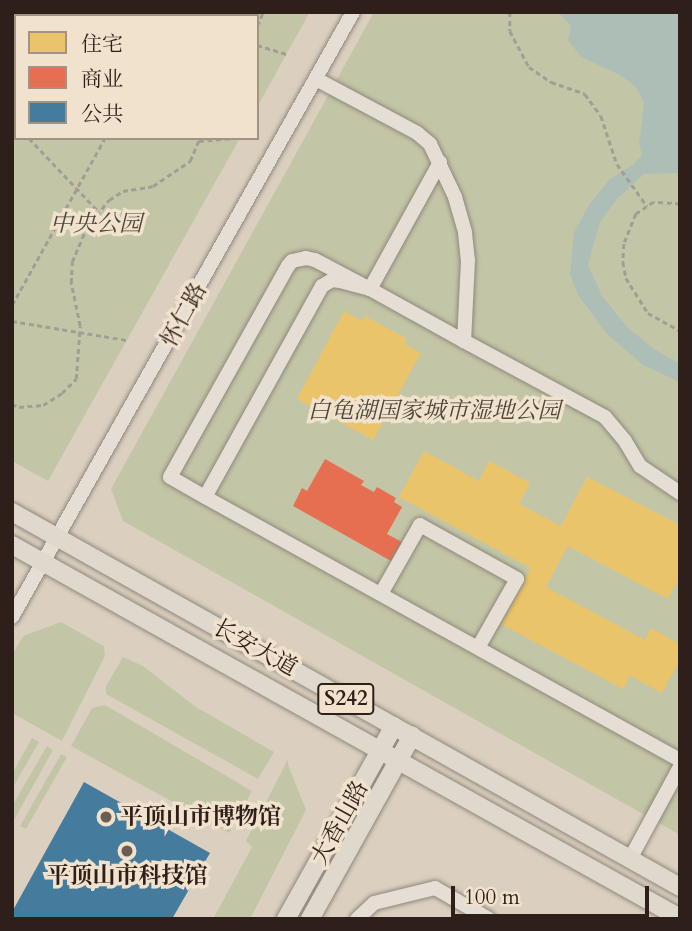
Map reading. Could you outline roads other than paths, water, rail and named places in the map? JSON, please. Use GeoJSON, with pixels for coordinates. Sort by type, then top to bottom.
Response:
{"type":"FeatureCollection","features":[{"type":"Feature","properties":{"kind":"main road","name":"长安大道"},"geometry":{"type":"LineString","coordinates":[[12,512],[680,887]]}},
{"type":"Feature","properties":{"kind":"main road","name":"长安大道"},"geometry":{"type":"LineString","coordinates":[[12,545],[680,918]]}},
{"type":"Feature","properties":{"kind":"main road","name":"大香山路"},"geometry":{"type":"LineString","coordinates":[[286,919],[394,726]]}},
{"type":"Feature","properties":{"kind":"main road","name":"大香山路"},"geometry":{"type":"LineString","coordinates":[[310,919],[412,736]]}},
{"type":"Feature","properties":{"kind":"street","name":"怀仁路"},"geometry":{"type":"LineString","coordinates":[[12,617],[353,12]]}},
{"type":"Feature","properties":{"kind":"street"},"geometry":{"type":"LineString","coordinates":[[316,79],[417,133],[430,144],[455,197],[465,233],[468,260],[464,341]]}},
{"type":"Feature","properties":{"kind":"street"},"geometry":{"type":"LineString","coordinates":[[370,289],[440,162]]}},
{"type":"Feature","properties":{"kind":"street"},"geometry":{"type":"LineString","coordinates":[[680,493],[640,466],[625,441],[605,417],[316,260],[292,261],[170,477],[480,646],[680,760]]}},
{"type":"Feature","properties":{"kind":"street"},"geometry":{"type":"LineString","coordinates":[[205,497],[322,286],[332,280],[370,289]]}},
{"type":"Feature","properties":{"kind":"street"},"geometry":{"type":"LineString","coordinates":[[382,593],[420,525],[432,531],[517,579],[480,646]]}},
{"type":"Feature","properties":{"kind":"street"},"geometry":{"type":"LineString","coordinates":[[630,859],[680,767]]}},
{"type":"Feature","properties":{"kind":"street"},"geometry":{"type":"LineString","coordinates":[[357,919],[374,903],[435,888],[489,919]]}},
{"type":"Feature","properties":{"kind":"place","name":"平顶山市博物馆"},"geometry":{"type":"Point","coordinates":[106,817]}},
{"type":"Feature","properties":{"kind":"place","name":"平顶山市科技馆"},"geometry":{"type":"Point","coordinates":[127,851]}},
{"type":"Feature","properties":{"kind":"park label","name":"中央公园"},"geometry":{"type":"Point","coordinates":[96,224]}},
{"type":"Feature","properties":{"kind":"park label","name":"白龟湖国家城市湿地公园"},"geometry":{"type":"Point","coordinates":[434,411]}}]}
